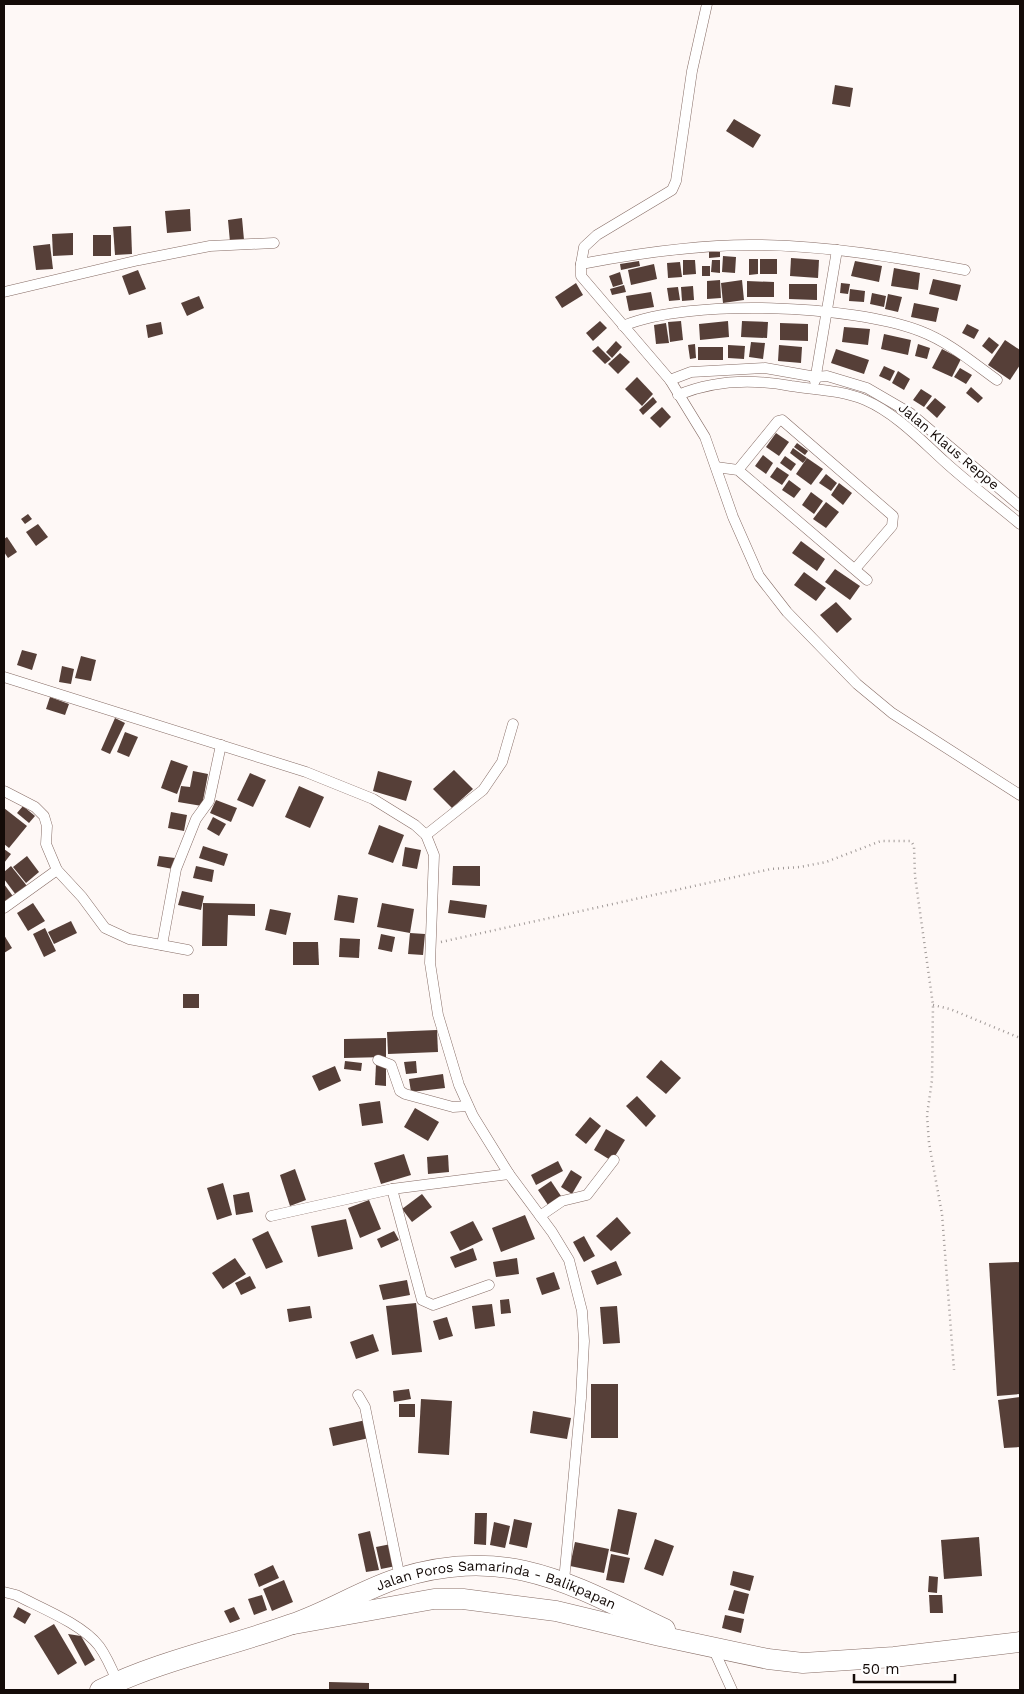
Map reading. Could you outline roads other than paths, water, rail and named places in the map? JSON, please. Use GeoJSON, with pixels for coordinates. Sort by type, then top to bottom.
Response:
{"type":"FeatureCollection","features":[{"type":"Feature","properties":{"kind":"highway","name":"Jalan Poros Samarinda - Balikpapan"},"geometry":{"type":"LineString","coordinates":[[294,1624],[400,1578],[445,1567],[505,1566],[564,1581],[705,1645]]}},
{"type":"Feature","properties":{"kind":"highway","name":"Jalan Poros Samarinda - Balikpapan"},"geometry":{"type":"LineString","coordinates":[[100,1690],[117,1681],[186,1656],[294,1624],[434,1600],[462,1599],[556,1611],[768,1659],[803,1663],[894,1657],[1020,1642]]}},
{"type":"Feature","properties":{"kind":"street"},"geometry":{"type":"LineString","coordinates":[[707,4],[692,71],[676,181],[672,190],[597,235],[584,247],[581,276],[670,380],[705,437],[734,517],[759,576],[787,612],[857,684],[892,713],[1020,794]]}},
{"type":"Feature","properties":{"kind":"street"},"geometry":{"type":"LineString","coordinates":[[4,292],[139,260],[210,246],[274,243]]}},
{"type":"Feature","properties":{"kind":"street"},"geometry":{"type":"LineString","coordinates":[[581,264],[680,249],[756,245],[879,254],[965,270]]}},
{"type":"Feature","properties":{"kind":"street"},"geometry":{"type":"LineString","coordinates":[[814,390],[825,313],[837,250]]}},
{"type":"Feature","properties":{"kind":"street"},"geometry":{"type":"LineString","coordinates":[[623,326],[643,318],[692,311],[734,308],[825,313],[882,321],[920,331],[952,346],[997,380]]}},
{"type":"Feature","properties":{"kind":"street","name":"Jalan Klaus Reppe"},"geometry":{"type":"LineString","coordinates":[[670,380],[691,372],[735,368],[765,368],[816,377],[827,376],[867,388],[910,413],[1020,506]]}},
{"type":"Feature","properties":{"kind":"street","name":"Jalan Klaus Reppe"},"geometry":{"type":"LineString","coordinates":[[678,395],[700,386],[740,382],[769,382],[814,390],[828,389],[865,400],[882,409],[924,441],[1020,524]]}},
{"type":"Feature","properties":{"kind":"street"},"geometry":{"type":"LineString","coordinates":[[738,470],[778,421],[782,420],[893,516],[892,526],[855,569]]}},
{"type":"Feature","properties":{"kind":"street"},"geometry":{"type":"LineString","coordinates":[[716,467],[738,470],[867,580]]}},
{"type":"Feature","properties":{"kind":"street"},"geometry":{"type":"LineString","coordinates":[[4,677],[306,772],[373,799],[415,825],[426,835],[434,855],[429,945],[438,1016],[459,1085],[468,1106],[509,1174],[569,1260],[580,1303],[583,1331],[581,1398],[564,1581]]}},
{"type":"Feature","properties":{"kind":"street"},"geometry":{"type":"LineString","coordinates":[[426,835],[483,790],[502,762],[513,724]]}},
{"type":"Feature","properties":{"kind":"street"},"geometry":{"type":"LineString","coordinates":[[162,945],[176,869],[196,819],[208,801],[221,745]]}},
{"type":"Feature","properties":{"kind":"street"},"geometry":{"type":"LineString","coordinates":[[4,791],[35,807],[44,816],[48,831],[46,844],[57,870],[82,897],[104,928],[129,939],[188,950]]}},
{"type":"Feature","properties":{"kind":"street"},"geometry":{"type":"LineString","coordinates":[[4,908],[57,870]]}},
{"type":"Feature","properties":{"kind":"street"},"geometry":{"type":"LineString","coordinates":[[378,1060],[391,1065],[400,1091],[405,1094],[453,1107],[468,1106]]}},
{"type":"Feature","properties":{"kind":"street"},"geometry":{"type":"LineString","coordinates":[[540,1216],[562,1201],[587,1195],[614,1160]]}},
{"type":"Feature","properties":{"kind":"street"},"geometry":{"type":"LineString","coordinates":[[271,1216],[392,1189],[509,1174]]}},
{"type":"Feature","properties":{"kind":"street"},"geometry":{"type":"LineString","coordinates":[[392,1189],[422,1300],[433,1305],[489,1285]]}},
{"type":"Feature","properties":{"kind":"street"},"geometry":{"type":"LineString","coordinates":[[358,1395],[365,1407],[400,1578]]}},
{"type":"Feature","properties":{"kind":"street"},"geometry":{"type":"LineString","coordinates":[[4,1592],[16,1595],[87,1634],[102,1651],[117,1681]]}},
{"type":"Feature","properties":{"kind":"street"},"geometry":{"type":"LineString","coordinates":[[705,1645],[732,1690]]}}]}
